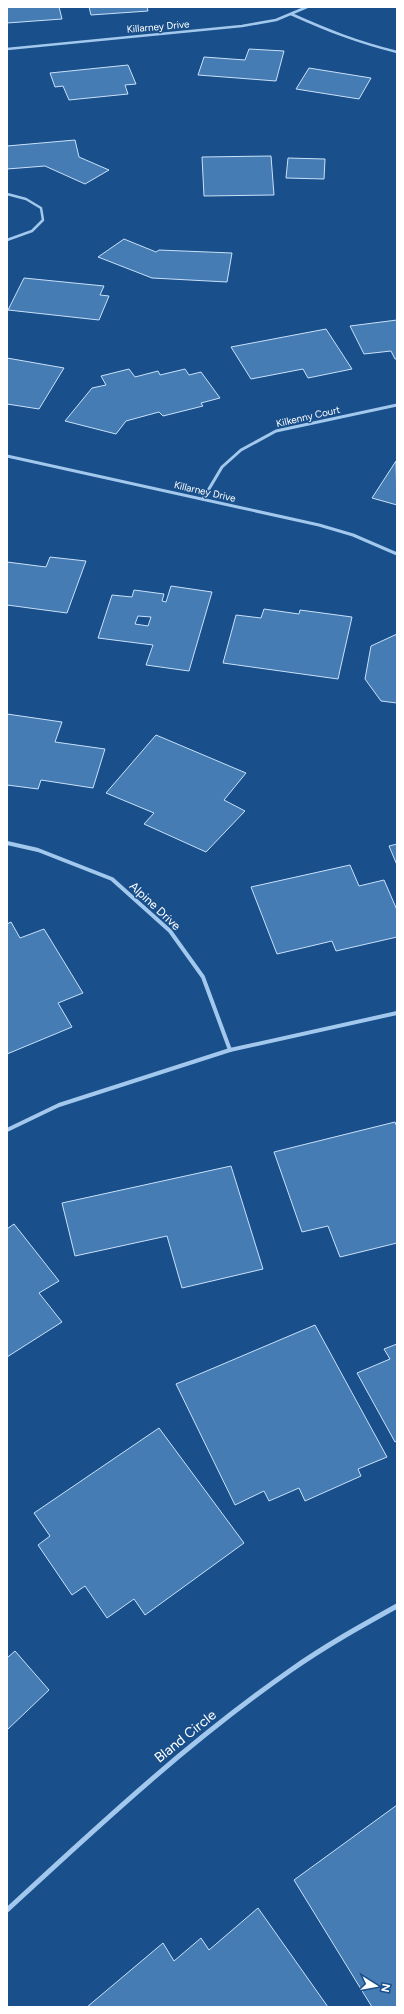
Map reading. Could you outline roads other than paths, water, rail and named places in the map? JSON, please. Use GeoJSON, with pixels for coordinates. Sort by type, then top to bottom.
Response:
{"type":"FeatureCollection","features":[{"type":"Feature","properties":{"kind":"street","name":"Killarney Drive"},"geometry":{"type":"LineString","coordinates":[[7,49],[242,26],[276,20],[307,7]]}},
{"type":"Feature","properties":{"kind":"street"},"geometry":{"type":"LineString","coordinates":[[291,14],[334,34],[359,43],[397,52]]}},
{"type":"Feature","properties":{"kind":"street"},"geometry":{"type":"LineString","coordinates":[[7,194],[26,198],[41,208],[43,220],[39,228],[7,240]]}},
{"type":"Feature","properties":{"kind":"street","name":"Kilkenny Court"},"geometry":{"type":"LineString","coordinates":[[203,499],[222,467],[241,450],[276,431],[397,405]]}},
{"type":"Feature","properties":{"kind":"street","name":"Killarney Drive"},"geometry":{"type":"LineString","coordinates":[[7,456],[203,499],[353,535],[397,554]]}},
{"type":"Feature","properties":{"kind":"street","name":"Alpine Drive"},"geometry":{"type":"LineString","coordinates":[[7,843],[38,850],[112,879],[170,931],[202,977],[230,1050]]}},
{"type":"Feature","properties":{"kind":"street"},"geometry":{"type":"LineString","coordinates":[[7,1130],[59,1105],[230,1050],[397,1013]]}},
{"type":"Feature","properties":{"kind":"street","name":"Bland Circle"},"geometry":{"type":"LineString","coordinates":[[7,1910],[169,1764],[259,1692],[350,1632],[397,1606]]}}]}
